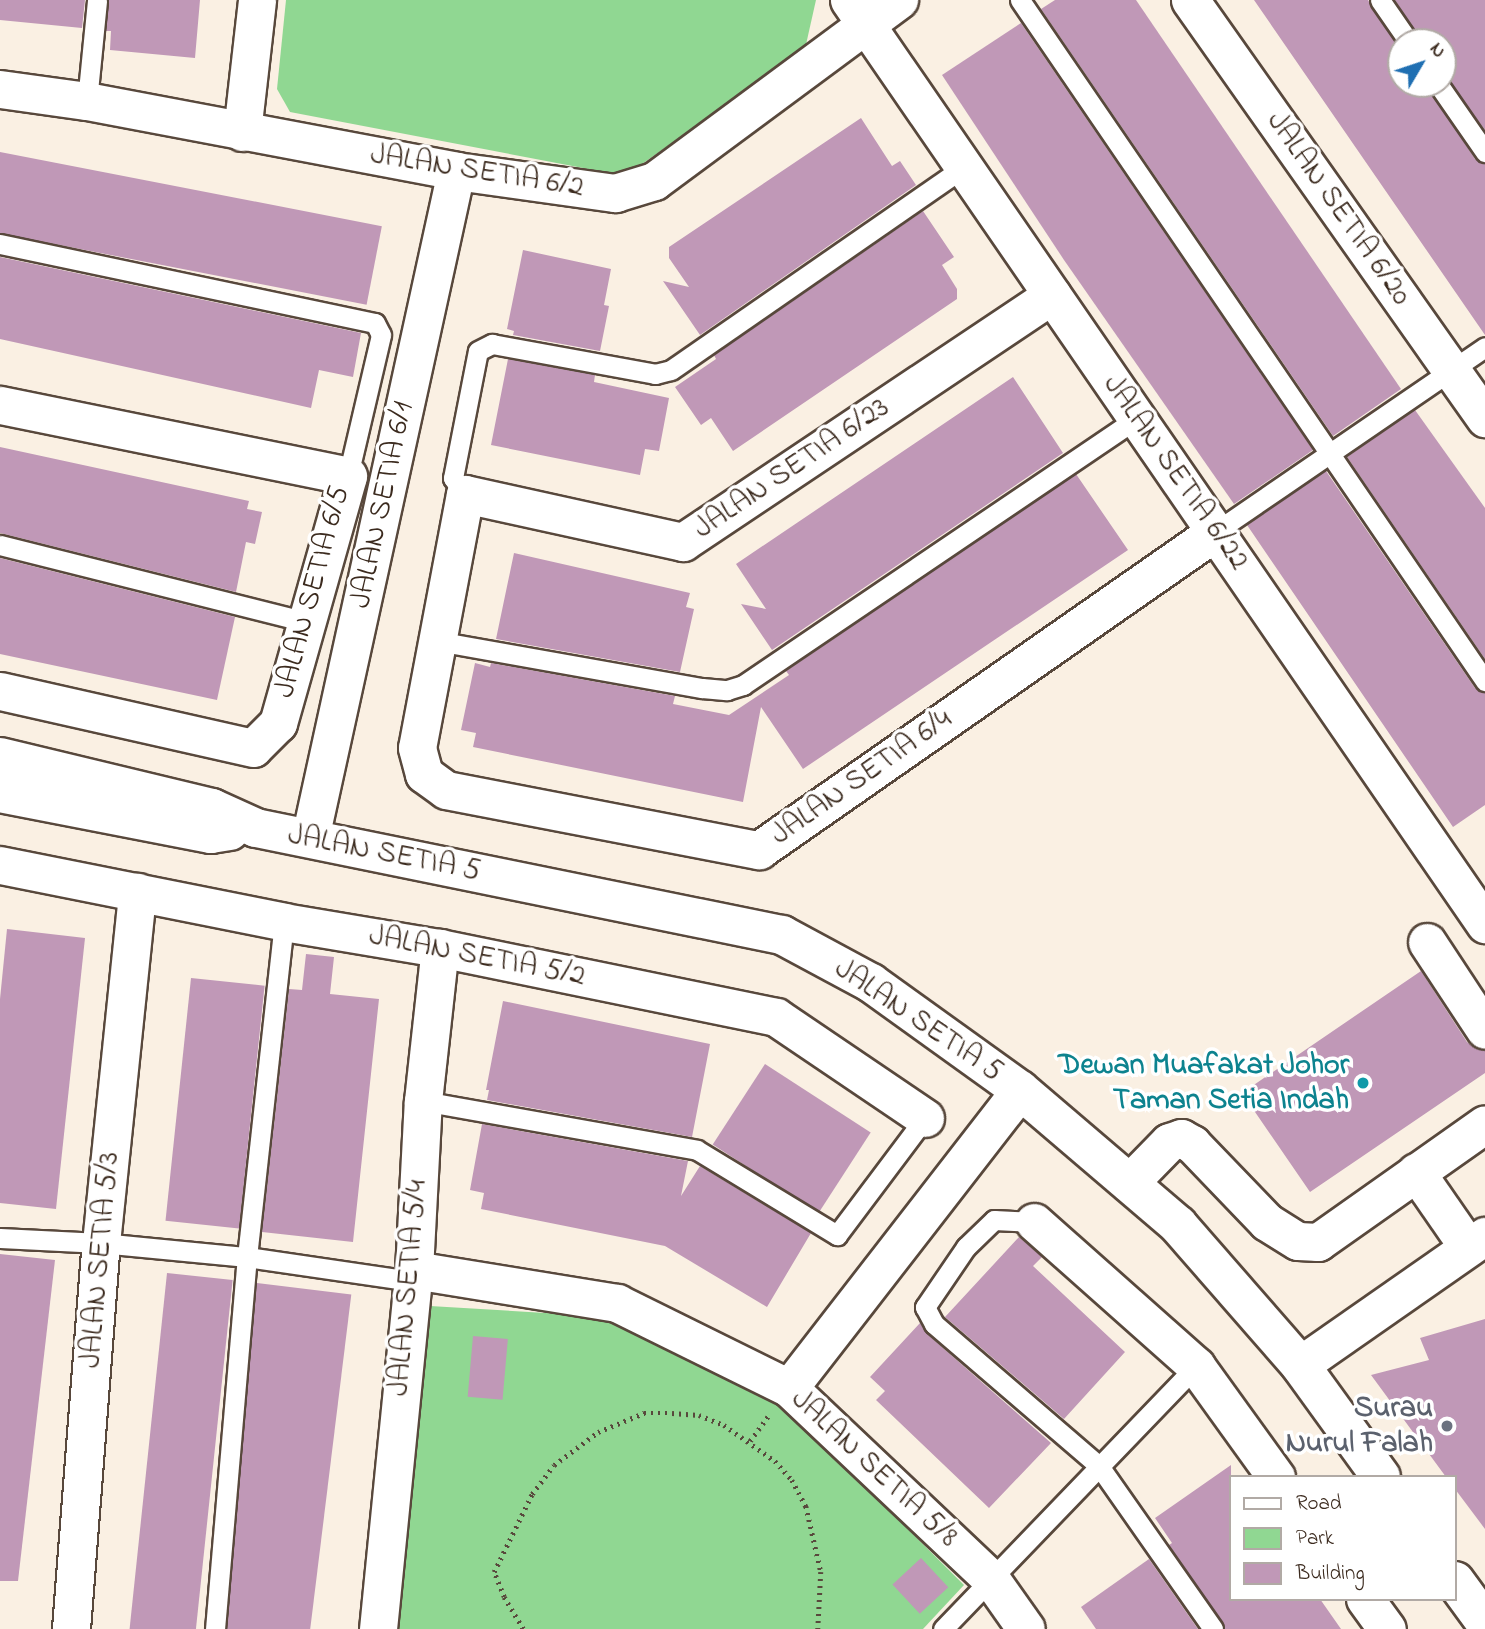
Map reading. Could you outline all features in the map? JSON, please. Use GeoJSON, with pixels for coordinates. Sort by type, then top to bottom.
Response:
{"type":"FeatureCollection","features":[{"type":"Feature","properties":{"kind":"street"},"geometry":{"type":"LineString","coordinates":[[242,132],[257,0]]}},
{"type":"Feature","properties":{"kind":"street","name":"JALAN SETIA 6/2"},"geometry":{"type":"LineString","coordinates":[[0,89],[87,101],[456,171],[615,193],[654,181],[857,12],[899,0]]}},
{"type":"Feature","properties":{"kind":"street","name":"JALAN SETIA 6/20"},"geometry":{"type":"LineString","coordinates":[[1190,0],[1485,418]]}},
{"type":"Feature","properties":{"kind":"street","name":"JALAN SETIA 6/22"},"geometry":{"type":"LineString","coordinates":[[857,12],[1215,532],[1473,879],[1485,923]]}},
{"type":"Feature","properties":{"kind":"street","name":"JALAN SETIA 6/1"},"geometry":{"type":"LineString","coordinates":[[310,838],[456,171]]}},
{"type":"Feature","properties":{"kind":"street","name":"JALAN SETIA 6/23"},"geometry":{"type":"LineString","coordinates":[[465,494],[683,542],[1052,295]]}},
{"type":"Feature","properties":{"kind":"street","name":"JALAN SETIA 6/5"},"geometry":{"type":"LineString","coordinates":[[0,405],[348,476],[278,723],[253,748],[0,691]]}},
{"type":"Feature","properties":{"kind":"street"},"geometry":{"type":"LineString","coordinates":[[437,641],[465,494]]}},
{"type":"Feature","properties":{"kind":"street","name":"JALAN SETIA 6/4"},"geometry":{"type":"LineString","coordinates":[[437,641],[417,748],[424,774],[446,790],[759,850],[1215,532]]}},
{"type":"Feature","properties":{"kind":"street","name":"JALAN SETIA 5"},"geometry":{"type":"LineString","coordinates":[[0,757],[212,808],[256,828],[782,935],[871,983],[1020,1090],[1178,1225],[1300,1365],[1380,1475]]}},
{"type":"Feature","properties":{"kind":"street","name":"JALAN SETIA 5"},"geometry":{"type":"LineString","coordinates":[[0,793],[211,834],[256,828]]}},
{"type":"Feature","properties":{"kind":"street","name":"JALAN SETIA 5/2"},"geometry":{"type":"LineString","coordinates":[[0,865],[284,922],[440,948],[776,1017],[925,1118]]}},
{"type":"Feature","properties":{"kind":"street","name":"JALAN SETIA 5/3"},"geometry":{"type":"LineString","coordinates":[[71,1629],[101,1243],[137,892]]}},
{"type":"Feature","properties":{"kind":"street"},"geometry":{"type":"LineString","coordinates":[[1427,942],[1485,1030]]}},
{"type":"Feature","properties":{"kind":"street","name":"JALAN SETIA 5/4"},"geometry":{"type":"LineString","coordinates":[[378,1629],[413,1276],[422,1101],[440,948]]}},
{"type":"Feature","properties":{"kind":"street"},"geometry":{"type":"LineString","coordinates":[[789,1388],[1020,1090]]}},
{"type":"Feature","properties":{"kind":"street"},"geometry":{"type":"LineString","coordinates":[[1129,1183],[1169,1142],[1181,1138],[1192,1144],[1267,1222],[1298,1241],[1318,1242],[1485,1124]]}},
{"type":"Feature","properties":{"kind":"street"},"geometry":{"type":"LineString","coordinates":[[1300,1365],[1477,1241],[1416,1172]]}},
{"type":"Feature","properties":{"kind":"street"},"geometry":{"type":"LineString","coordinates":[[1034,1222],[1196,1366],[1275,1475]]}},
{"type":"Feature","properties":{"kind":"street","name":"JALAN SETIA 5/8"},"geometry":{"type":"LineString","coordinates":[[413,1276],[617,1303],[789,1388],[990,1578],[1026,1629]]}},
{"type":"Feature","properties":{"kind":"street"},"geometry":{"type":"LineString","coordinates":[[1457,1584],[1485,1622]]}},
{"type":"Feature","properties":{"kind":"street"},"geometry":{"type":"LineString","coordinates":[[1366,1601],[1387,1629]]}},
{"type":"Feature","properties":{"kind":"lane"},"geometry":{"type":"LineString","coordinates":[[87,101],[97,0]]}},
{"type":"Feature","properties":{"kind":"lane"},"geometry":{"type":"LineString","coordinates":[[1020,0],[1485,681]]}},
{"type":"Feature","properties":{"kind":"lane"},"geometry":{"type":"LineString","coordinates":[[1380,0],[1399,28]]}},
{"type":"Feature","properties":{"kind":"lane"},"geometry":{"type":"LineString","coordinates":[[1448,98],[1485,152]]}},
{"type":"Feature","properties":{"kind":"lane"},"geometry":{"type":"LineString","coordinates":[[465,494],[453,478],[478,351],[492,344],[655,374],[671,370],[694,357],[964,167]]}},
{"type":"Feature","properties":{"kind":"lane"},"geometry":{"type":"LineString","coordinates":[[0,244],[375,323],[381,335],[348,476]]}},
{"type":"Feature","properties":{"kind":"lane"},"geometry":{"type":"LineString","coordinates":[[1215,532],[1485,347]]}},
{"type":"Feature","properties":{"kind":"lane"},"geometry":{"type":"LineString","coordinates":[[437,641],[702,688],[727,690],[743,685],[1137,418]]}},
{"type":"Feature","properties":{"kind":"lane"},"geometry":{"type":"LineString","coordinates":[[0,545],[307,622]]}},
{"type":"Feature","properties":{"kind":"lane"},"geometry":{"type":"LineString","coordinates":[[215,1629],[247,1257],[284,922]]}},
{"type":"Feature","properties":{"kind":"lane"},"geometry":{"type":"LineString","coordinates":[[422,1101],[696,1150],[837,1235],[925,1118]]}},
{"type":"Feature","properties":{"kind":"lane"},"geometry":{"type":"LineString","coordinates":[[1034,1222],[1020,1219],[995,1220],[966,1247],[925,1307],[934,1324],[1099,1466],[1213,1629]]}},
{"type":"Feature","properties":{"kind":"lane"},"geometry":{"type":"LineString","coordinates":[[0,1238],[101,1243],[413,1276]]}},
{"type":"Feature","properties":{"kind":"lane"},"geometry":{"type":"LineString","coordinates":[[943,1629],[1196,1366]]}},
{"type":"Feature","properties":{"kind":"path"},"geometry":{"type":"LineString","coordinates":[[523,1629],[503,1597],[494,1572],[532,1494],[554,1465],[598,1432],[632,1417],[654,1413],[699,1415],[724,1425],[775,1461],[792,1480],[806,1506],[819,1560],[822,1610],[818,1629]]}},
{"type":"Feature","properties":{"kind":"green space"},"geometry":{"type":"Polygon","coordinates":[[[286,0],[816,0],[805,49],[625,176],[290,112],[277,89],[286,0]]]}},
{"type":"Feature","properties":{"kind":"green space"},"geometry":{"type":"Polygon","coordinates":[[[430,1306],[612,1317],[779,1401],[964,1585],[923,1629],[397,1629],[430,1306]]]}},
{"type":"Feature","properties":{"kind":"building"},"geometry":{"type":"Polygon","coordinates":[[[0,0],[85,0],[82,28],[0,20],[0,0]]]}},
{"type":"Feature","properties":{"kind":"building"},"geometry":{"type":"Polygon","coordinates":[[[109,0],[200,0],[195,58],[110,50],[111,31],[106,31],[109,0]]]}},
{"type":"Feature","properties":{"kind":"building"},"geometry":{"type":"Polygon","coordinates":[[[1055,0],[1136,0],[1401,389],[1333,436],[1041,9],[1055,0]]]}},
{"type":"Feature","properties":{"kind":"building"},"geometry":{"type":"Polygon","coordinates":[[[1254,0],[1368,0],[1387,29],[1387,98],[1435,98],[1475,159],[1485,164],[1485,335],[1254,0]]]}},
{"type":"Feature","properties":{"kind":"building"},"geometry":{"type":"Polygon","coordinates":[[[1395,0],[1485,0],[1485,130],[1457,92],[1457,28],[1412,28],[1395,0]]]}},
{"type":"Feature","properties":{"kind":"building"},"geometry":{"type":"Polygon","coordinates":[[[1021,23],[1313,450],[1234,504],[1064,260],[942,75],[1021,23]]]}},
{"type":"Feature","properties":{"kind":"building"},"geometry":{"type":"Polygon","coordinates":[[[861,118],[892,166],[900,161],[916,185],[700,335],[663,281],[689,287],[669,258],[669,247],[861,118]]]}},
{"type":"Feature","properties":{"kind":"building"},"geometry":{"type":"Polygon","coordinates":[[[0,152],[382,226],[367,305],[0,233],[0,152]]]}},
{"type":"Feature","properties":{"kind":"building"},"geometry":{"type":"Polygon","coordinates":[[[923,211],[954,257],[942,265],[957,289],[957,299],[733,451],[711,418],[701,425],[675,387],[716,359],[714,355],[923,211]]]}},
{"type":"Feature","properties":{"kind":"building"},"geometry":{"type":"Polygon","coordinates":[[[523,250],[611,269],[604,305],[609,306],[600,351],[513,335],[514,331],[507,329],[523,250]]]}},
{"type":"Feature","properties":{"kind":"building"},"geometry":{"type":"Polygon","coordinates":[[[0,257],[361,333],[353,377],[319,370],[311,408],[0,339],[0,257]]]}},
{"type":"Feature","properties":{"kind":"building"},"geometry":{"type":"Polygon","coordinates":[[[508,359],[595,375],[594,382],[669,398],[659,451],[645,449],[640,475],[491,445],[508,359]]]}},
{"type":"Feature","properties":{"kind":"building"},"geometry":{"type":"Polygon","coordinates":[[[1013,377],[1063,453],[772,650],[741,604],[766,609],[736,564],[1013,377]]]}},
{"type":"Feature","properties":{"kind":"building"},"geometry":{"type":"Polygon","coordinates":[[[1415,410],[1485,508],[1485,659],[1347,457],[1415,410]]]}},
{"type":"Feature","properties":{"kind":"building"},"geometry":{"type":"Polygon","coordinates":[[[0,447],[249,501],[247,509],[262,512],[255,544],[246,542],[236,592],[0,533],[0,447]]]}},
{"type":"Feature","properties":{"kind":"building"},"geometry":{"type":"Polygon","coordinates":[[[1326,471],[1475,688],[1485,693],[1485,805],[1453,827],[1247,525],[1326,471]]]}},
{"type":"Feature","properties":{"kind":"building"},"geometry":{"type":"Polygon","coordinates":[[[1076,474],[1128,550],[803,769],[761,707],[743,802],[473,747],[476,733],[461,730],[475,663],[490,667],[491,663],[675,696],[673,704],[729,715],[789,675],[786,671],[1076,474]]]}},
{"type":"Feature","properties":{"kind":"building"},"geometry":{"type":"Polygon","coordinates":[[[514,553],[690,593],[686,607],[694,609],[680,672],[496,639],[514,553]]]}},
{"type":"Feature","properties":{"kind":"building"},"geometry":{"type":"Polygon","coordinates":[[[0,558],[235,617],[217,700],[0,654],[0,558]]]}},
{"type":"Feature","properties":{"kind":"building"},"geometry":{"type":"Polygon","coordinates":[[[7,929],[85,938],[56,1209],[0,1203],[0,999],[7,929]]]}},
{"type":"Feature","properties":{"kind":"building"},"geometry":{"type":"Polygon","coordinates":[[[306,954],[334,957],[330,994],[379,999],[353,1242],[262,1232],[289,989],[302,990],[306,954]]]}},
{"type":"Feature","properties":{"kind":"building","name":"Dewan Muafakat Johor Taman Setia Indah"},"geometry":{"type":"Polygon","coordinates":[[[1421,971],[1467,1042],[1485,1051],[1485,1073],[1310,1192],[1242,1093],[1421,971]]]}},
{"type":"Feature","properties":{"kind":"building"},"geometry":{"type":"Polygon","coordinates":[[[191,978],[265,986],[239,1228],[165,1221],[191,978]]]}},
{"type":"Feature","properties":{"kind":"building"},"geometry":{"type":"Polygon","coordinates":[[[503,1001],[710,1044],[692,1137],[487,1100],[489,1090],[486,1090],[503,1001]]]}},
{"type":"Feature","properties":{"kind":"building"},"geometry":{"type":"Polygon","coordinates":[[[765,1064],[871,1133],[818,1213],[713,1145],[765,1064]]]}},
{"type":"Feature","properties":{"kind":"building"},"geometry":{"type":"Polygon","coordinates":[[[482,1124],[688,1161],[681,1196],[700,1166],[811,1233],[767,1307],[665,1246],[481,1209],[484,1193],[470,1190],[482,1124]]]}},
{"type":"Feature","properties":{"kind":"building"},"geometry":{"type":"Polygon","coordinates":[[[1019,1237],[1042,1257],[1033,1266],[1125,1352],[1064,1419],[945,1317],[1019,1237]]]}},
{"type":"Feature","properties":{"kind":"building"},"geometry":{"type":"Polygon","coordinates":[[[0,1254],[55,1260],[18,1581],[0,1581],[0,1254]]]}},
{"type":"Feature","properties":{"kind":"building"},"geometry":{"type":"Polygon","coordinates":[[[167,1273],[233,1280],[196,1629],[130,1629],[167,1273]]]}},
{"type":"Feature","properties":{"kind":"building"},"geometry":{"type":"Polygon","coordinates":[[[257,1283],[351,1295],[310,1629],[215,1627],[257,1283]]]}},
{"type":"Feature","properties":{"kind":"building","name":"Surau Nurul Falah"},"geometry":{"type":"Polygon","coordinates":[[[1485,1319],[1485,1529],[1457,1492],[1457,1475],[1445,1475],[1371,1375],[1429,1360],[1420,1338],[1485,1319]]]}},
{"type":"Feature","properties":{"kind":"building"},"geometry":{"type":"Polygon","coordinates":[[[920,1323],[926,1333],[1051,1443],[989,1508],[876,1400],[885,1391],[870,1377],[920,1323]]]}},
{"type":"Feature","properties":{"kind":"building"},"geometry":{"type":"Polygon","coordinates":[[[473,1336],[508,1339],[503,1400],[468,1397],[473,1336]]]}},
{"type":"Feature","properties":{"kind":"building"},"geometry":{"type":"Polygon","coordinates":[[[1231,1465],[1230,1601],[1321,1601],[1341,1629],[1225,1629],[1169,1545],[1172,1543],[1155,1518],[1231,1465]]]}},
{"type":"Feature","properties":{"kind":"building"},"geometry":{"type":"Polygon","coordinates":[[[921,1558],[948,1587],[920,1614],[892,1585],[921,1558]]]}},
{"type":"Feature","properties":{"kind":"building"},"geometry":{"type":"Polygon","coordinates":[[[1149,1559],[1198,1629],[1096,1629],[1081,1607],[1149,1559]]]}},
{"type":"Feature","properties":{"kind":"place","name":"Dewan Muafakat Johor Taman Setia Indah"},"geometry":{"type":"Point","coordinates":[1363,1083]}},
{"type":"Feature","properties":{"kind":"place","name":"Surau Nurul Falah"},"geometry":{"type":"Point","coordinates":[1447,1426]}}]}
